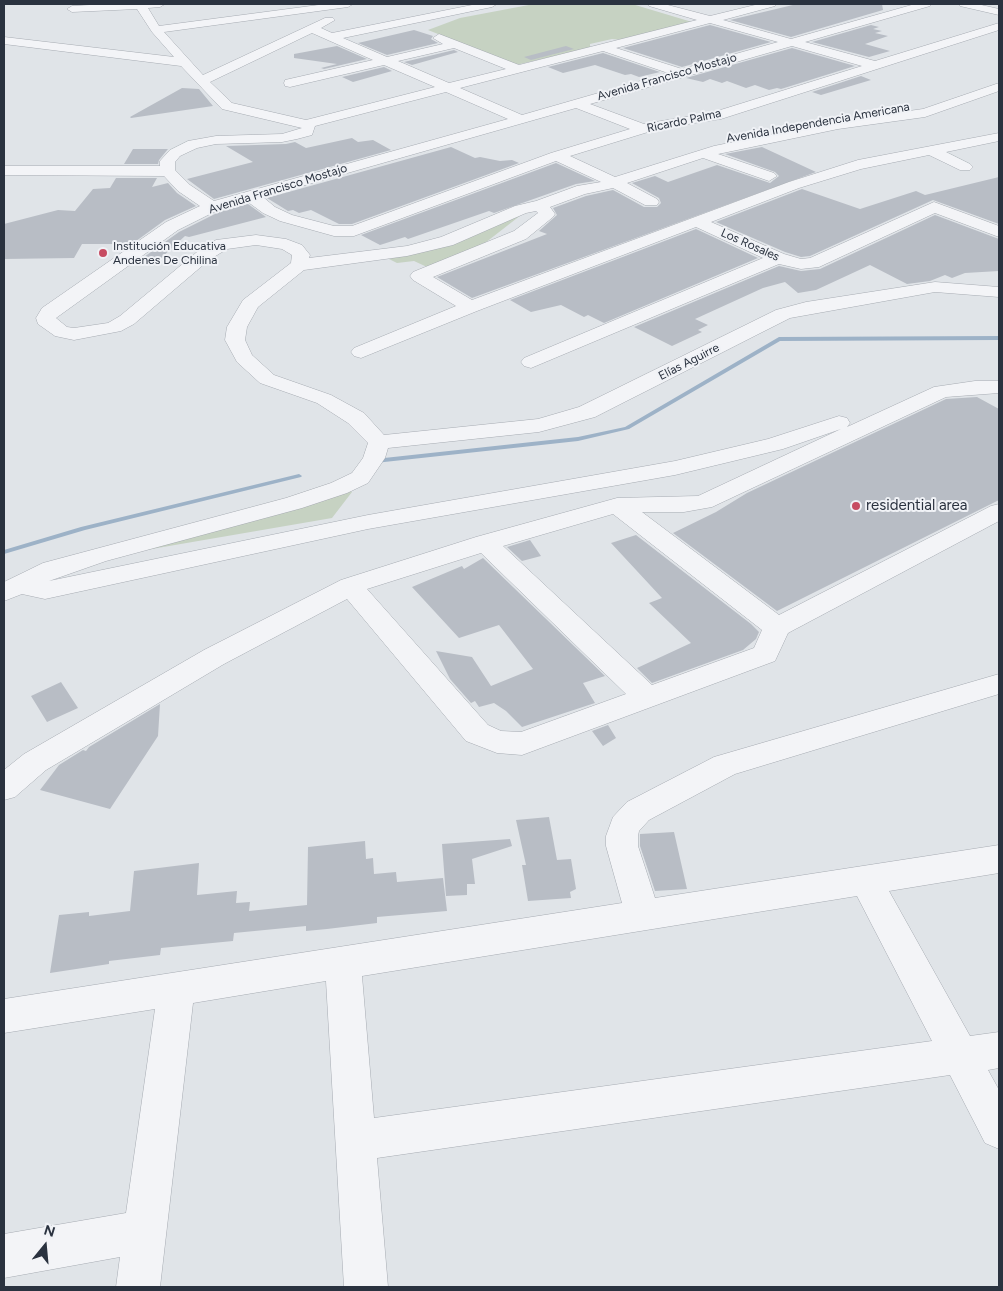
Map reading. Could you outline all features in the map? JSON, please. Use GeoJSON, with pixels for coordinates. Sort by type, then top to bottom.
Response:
{"type":"FeatureCollection","features":[{"type":"Feature","properties":{"kind":"street"},"geometry":{"type":"LineString","coordinates":[[72,10],[164,4]]}},
{"type":"Feature","properties":{"kind":"street"},"geometry":{"type":"LineString","coordinates":[[156,30],[348,4]]}},
{"type":"Feature","properties":{"kind":"street"},"geometry":{"type":"LineString","coordinates":[[197,77],[214,77],[231,66],[313,29],[342,11],[361,4]]}},
{"type":"Feature","properties":{"kind":"street"},"geometry":{"type":"LineString","coordinates":[[331,38],[492,4]]}},
{"type":"Feature","properties":{"kind":"street"},"geometry":{"type":"LineString","coordinates":[[653,4],[874,66]]}},
{"type":"Feature","properties":{"kind":"street"},"geometry":{"type":"LineString","coordinates":[[143,5],[156,30],[197,77],[227,106],[306,124],[771,4]]}},
{"type":"Feature","properties":{"kind":"street","name":"Avenida Francisco Mostajo"},"geometry":{"type":"LineString","coordinates":[[299,265],[301,255],[296,249],[286,244],[256,240],[222,244],[202,256],[128,320],[114,327],[74,334],[53,328],[48,324],[46,318],[49,312],[65,300],[165,231],[212,207],[926,4]]}},
{"type":"Feature","properties":{"kind":"street"},"geometry":{"type":"LineString","coordinates":[[964,4],[999,12]]}},
{"type":"Feature","properties":{"kind":"street","name":"Ricardo Palma"},"geometry":{"type":"LineString","coordinates":[[251,196],[269,210],[286,218],[344,232],[367,227],[556,156],[659,124],[716,116],[999,26]]}},
{"type":"Feature","properties":{"kind":"street"},"geometry":{"type":"LineString","coordinates":[[313,29],[520,119]]}},
{"type":"Feature","properties":{"kind":"street"},"geometry":{"type":"LineString","coordinates":[[49,46],[58,31]]}},
{"type":"Feature","properties":{"kind":"street"},"geometry":{"type":"LineString","coordinates":[[424,32],[518,69]]}},
{"type":"Feature","properties":{"kind":"street"},"geometry":{"type":"LineString","coordinates":[[4,41],[152,59],[179,57]]}},
{"type":"Feature","properties":{"kind":"street"},"geometry":{"type":"LineString","coordinates":[[290,83],[456,44]]}},
{"type":"Feature","properties":{"kind":"street"},"geometry":{"type":"LineString","coordinates":[[603,47],[680,74]]}},
{"type":"Feature","properties":{"kind":"street","name":"Avenida Independencia Americana"},"geometry":{"type":"LineString","coordinates":[[299,265],[407,251],[447,241],[521,209],[540,205],[583,189],[597,188],[607,179],[695,151],[897,112],[999,78]]}},
{"type":"Feature","properties":{"kind":"street","name":"Avenida Independencia Americana"},"geometry":{"type":"LineString","coordinates":[[853,119],[925,113],[999,87]]}},
{"type":"Feature","properties":{"kind":"street"},"geometry":{"type":"LineString","coordinates":[[960,92],[991,102]]}},
{"type":"Feature","properties":{"kind":"street"},"geometry":{"type":"LineString","coordinates":[[575,103],[644,129]]}},
{"type":"Feature","properties":{"kind":"street"},"geometry":{"type":"LineString","coordinates":[[853,119],[887,132]]}},
{"type":"Feature","properties":{"kind":"street"},"geometry":{"type":"LineString","coordinates":[[212,207],[184,188],[168,171],[167,161],[175,153],[193,144],[216,140],[282,138],[307,132],[309,127],[306,124]]}},
{"type":"Feature","properties":{"kind":"street"},"geometry":{"type":"LineString","coordinates":[[362,352],[470,307],[700,223],[794,185],[858,165],[999,137]]}},
{"type":"Feature","properties":{"kind":"street"},"geometry":{"type":"LineString","coordinates":[[695,151],[769,176]]}},
{"type":"Feature","properties":{"kind":"street"},"geometry":{"type":"LineString","coordinates":[[932,151],[964,167]]}},
{"type":"Feature","properties":{"kind":"street"},"geometry":{"type":"LineString","coordinates":[[556,156],[607,179],[651,202]]}},
{"type":"Feature","properties":{"kind":"street"},"geometry":{"type":"LineString","coordinates":[[4,170],[168,171]]}},
{"type":"Feature","properties":{"kind":"street"},"geometry":{"type":"LineString","coordinates":[[470,307],[419,276],[520,235],[547,214],[540,205]]}},
{"type":"Feature","properties":{"kind":"street","name":"Los Rosales"},"geometry":{"type":"LineString","coordinates":[[700,223],[778,258],[801,264],[813,263],[934,207],[999,232]]}},
{"type":"Feature","properties":{"kind":"street"},"geometry":{"type":"LineString","coordinates":[[531,362],[778,258]]}},
{"type":"Feature","properties":{"kind":"street"},"geometry":{"type":"LineString","coordinates":[[13,587],[52,569],[97,555],[294,503],[339,488],[360,478],[376,450],[356,418],[324,399],[267,379],[244,358],[235,340],[237,327],[250,304],[299,265]]}},
{"type":"Feature","properties":{"kind":"street"},"geometry":{"type":"LineString","coordinates":[[935,288],[999,276]]}},
{"type":"Feature","properties":{"kind":"street","name":"Elías Aguirre"},"geometry":{"type":"LineString","coordinates":[[376,450],[549,422],[587,412],[783,314],[832,303],[935,288],[999,292]]}},
{"type":"Feature","properties":{"kind":"street"},"geometry":{"type":"LineString","coordinates":[[13,587],[45,590],[368,522],[675,468],[775,444],[922,395],[941,391],[987,387],[999,401]]}},
{"type":"Feature","properties":{"kind":"street"},"geometry":{"type":"LineString","coordinates":[[4,788],[34,762],[214,657],[350,586],[485,543],[617,505],[684,505],[704,502],[941,391]]}},
{"type":"Feature","properties":{"kind":"street"},"geometry":{"type":"LineString","coordinates":[[617,505],[777,627]]}},
{"type":"Feature","properties":{"kind":"street"},"geometry":{"type":"LineString","coordinates":[[350,586],[477,733],[497,742],[522,744],[765,654],[777,627],[999,512]]}},
{"type":"Feature","properties":{"kind":"street"},"geometry":{"type":"LineString","coordinates":[[485,543],[648,698]]}},
{"type":"Feature","properties":{"kind":"street"},"geometry":{"type":"LineString","coordinates":[[643,915],[622,846],[624,826],[638,811],[725,765],[999,684]]}},
{"type":"Feature","properties":{"kind":"street"},"geometry":{"type":"LineString","coordinates":[[4,1016],[999,858]]}},
{"type":"Feature","properties":{"kind":"street"},"geometry":{"type":"LineString","coordinates":[[866,880],[999,1129]]}},
{"type":"Feature","properties":{"kind":"street"},"geometry":{"type":"LineString","coordinates":[[343,962],[366,1287]]}},
{"type":"Feature","properties":{"kind":"street"},"geometry":{"type":"LineString","coordinates":[[138,1287],[176,989]]}},
{"type":"Feature","properties":{"kind":"street"},"geometry":{"type":"LineString","coordinates":[[356,1141],[999,1050]]}},
{"type":"Feature","properties":{"kind":"street"},"geometry":{"type":"LineString","coordinates":[[4,1256],[144,1232]]}},
{"type":"Feature","properties":{"kind":"green space"},"geometry":{"type":"Polygon","coordinates":[[[534,4],[632,4],[692,22],[622,40],[612,39],[590,44],[590,48],[516,65],[428,30],[460,18],[534,4]]]}},
{"type":"Feature","properties":{"kind":"green space"},"geometry":{"type":"Polygon","coordinates":[[[521,215],[485,243],[427,267],[414,261],[397,263],[389,259],[445,242],[521,215]]]}},
{"type":"Feature","properties":{"kind":"green space"},"geometry":{"type":"Polygon","coordinates":[[[347,487],[352,492],[332,518],[111,556],[347,487]]]}},
{"type":"Feature","properties":{"kind":"building"},"geometry":{"type":"Polygon","coordinates":[[[797,4],[882,4],[883,10],[791,37],[730,20],[797,4]]]}},
{"type":"Feature","properties":{"kind":"building"},"geometry":{"type":"Polygon","coordinates":[[[710,25],[771,42],[682,67],[623,48],[710,25]]]}},
{"type":"Feature","properties":{"kind":"building"},"geometry":{"type":"Polygon","coordinates":[[[871,25],[879,27],[873,29],[882,31],[875,33],[888,36],[865,44],[890,51],[869,57],[812,42],[871,25]]]}},
{"type":"Feature","properties":{"kind":"building"},"geometry":{"type":"Polygon","coordinates":[[[414,30],[433,36],[431,39],[438,43],[387,55],[358,43],[414,30]]]}},
{"type":"Feature","properties":{"kind":"building"},"geometry":{"type":"Polygon","coordinates":[[[337,46],[367,59],[324,69],[321,68],[337,64],[294,58],[294,54],[337,46]]]}},
{"type":"Feature","properties":{"kind":"building"},"geometry":{"type":"Polygon","coordinates":[[[566,46],[574,49],[531,60],[524,57],[566,46]]]}},
{"type":"Feature","properties":{"kind":"building"},"geometry":{"type":"Polygon","coordinates":[[[792,48],[855,66],[781,89],[769,90],[755,85],[746,88],[727,81],[722,83],[710,79],[703,82],[686,78],[792,48]]]}},
{"type":"Feature","properties":{"kind":"building"},"geometry":{"type":"Polygon","coordinates":[[[454,50],[458,52],[412,65],[404,62],[454,50]]]}},
{"type":"Feature","properties":{"kind":"building"},"geometry":{"type":"Polygon","coordinates":[[[603,53],[660,72],[639,77],[631,74],[625,75],[595,65],[563,73],[548,67],[603,53]]]}},
{"type":"Feature","properties":{"kind":"building"},"geometry":{"type":"Polygon","coordinates":[[[384,67],[392,71],[353,82],[342,77],[384,67]]]}},
{"type":"Feature","properties":{"kind":"building"},"geometry":{"type":"Polygon","coordinates":[[[861,76],[871,80],[821,95],[812,92],[861,76]]]}},
{"type":"Feature","properties":{"kind":"building"},"geometry":{"type":"Polygon","coordinates":[[[182,88],[199,89],[213,106],[130,117],[182,88]]]}},
{"type":"Feature","properties":{"kind":"building"},"geometry":{"type":"Polygon","coordinates":[[[352,138],[358,142],[373,140],[391,150],[214,199],[187,179],[253,162],[226,146],[295,142],[306,148],[352,138]]]}},
{"type":"Feature","properties":{"kind":"building"},"geometry":{"type":"Polygon","coordinates":[[[451,147],[475,158],[480,157],[500,161],[512,160],[519,163],[352,224],[339,224],[311,210],[299,213],[293,210],[288,211],[267,198],[451,147]]]}},
{"type":"Feature","properties":{"kind":"building"},"geometry":{"type":"Polygon","coordinates":[[[762,147],[816,172],[472,298],[437,277],[547,234],[539,231],[557,215],[553,208],[586,196],[613,190],[644,207],[657,207],[661,203],[659,198],[632,183],[655,176],[668,182],[717,165],[770,183],[779,176],[775,172],[725,154],[762,147]]]}},
{"type":"Feature","properties":{"kind":"building"},"geometry":{"type":"Polygon","coordinates":[[[133,149],[168,149],[158,164],[124,164],[133,149]]]}},
{"type":"Feature","properties":{"kind":"building"},"geometry":{"type":"Polygon","coordinates":[[[556,163],[595,181],[576,184],[494,213],[489,211],[408,239],[405,237],[380,245],[361,235],[556,163]]]}},
{"type":"Feature","properties":{"kind":"building"},"geometry":{"type":"Polygon","coordinates":[[[999,177],[999,224],[933,200],[810,256],[801,257],[785,252],[716,222],[802,189],[860,209],[916,191],[925,195],[999,177]]]}},
{"type":"Feature","properties":{"kind":"building"},"geometry":{"type":"Polygon","coordinates":[[[116,178],[157,178],[152,187],[168,183],[177,193],[196,206],[165,220],[132,244],[82,244],[74,258],[4,259],[4,224],[58,210],[75,211],[93,189],[110,188],[116,178]]]}},
{"type":"Feature","properties":{"kind":"building"},"geometry":{"type":"Polygon","coordinates":[[[248,204],[266,217],[189,237],[185,236],[160,259],[144,257],[179,232],[219,212],[248,204]]]}},
{"type":"Feature","properties":{"kind":"building"},"geometry":{"type":"Polygon","coordinates":[[[935,215],[999,239],[999,271],[965,273],[952,278],[945,275],[930,281],[907,284],[870,265],[816,290],[798,293],[785,282],[763,288],[695,319],[708,325],[698,330],[702,332],[672,346],[634,327],[779,266],[801,271],[820,269],[935,215]]]}},
{"type":"Feature","properties":{"kind":"building"},"geometry":{"type":"Polygon","coordinates":[[[696,229],[758,258],[604,323],[588,315],[584,317],[561,305],[531,312],[510,300],[696,229]]]}},
{"type":"Feature","properties":{"kind":"building","name":"residential area"},"geometry":{"type":"Polygon","coordinates":[[[977,397],[999,409],[999,500],[777,611],[673,533],[716,512],[747,493],[946,399],[977,397]]]}},
{"type":"Feature","properties":{"kind":"building"},"geometry":{"type":"Polygon","coordinates":[[[636,535],[751,624],[759,632],[756,639],[743,650],[652,683],[637,668],[691,643],[649,603],[662,598],[611,543],[636,535]]]}},
{"type":"Feature","properties":{"kind":"building"},"geometry":{"type":"Polygon","coordinates":[[[530,540],[541,556],[522,561],[507,547],[530,540]]]}},
{"type":"Feature","properties":{"kind":"building"},"geometry":{"type":"Polygon","coordinates":[[[483,558],[605,676],[583,683],[595,703],[522,727],[506,711],[494,703],[479,707],[475,701],[471,703],[450,679],[436,651],[472,657],[491,686],[533,669],[499,625],[459,638],[412,587],[462,566],[464,569],[483,558]]]}},
{"type":"Feature","properties":{"kind":"building"},"geometry":{"type":"Polygon","coordinates":[[[61,682],[78,708],[47,722],[31,696],[61,682]]]}},
{"type":"Feature","properties":{"kind":"building"},"geometry":{"type":"Polygon","coordinates":[[[160,704],[158,736],[110,809],[40,790],[59,765],[83,750],[86,751],[89,747],[160,704]]]}},
{"type":"Feature","properties":{"kind":"building"},"geometry":{"type":"Polygon","coordinates":[[[608,725],[616,738],[603,746],[592,731],[608,725]]]}},
{"type":"Feature","properties":{"kind":"building"},"geometry":{"type":"Polygon","coordinates":[[[549,817],[557,860],[571,859],[576,889],[570,892],[571,898],[528,901],[522,865],[526,865],[516,820],[549,817]]]}},
{"type":"Feature","properties":{"kind":"building"},"geometry":{"type":"Polygon","coordinates":[[[674,832],[687,889],[655,891],[640,846],[640,834],[674,832]]]}},
{"type":"Feature","properties":{"kind":"building"},"geometry":{"type":"Polygon","coordinates":[[[510,839],[512,846],[472,859],[475,884],[467,884],[467,895],[446,896],[442,844],[510,839]]]}},
{"type":"Feature","properties":{"kind":"building"},"geometry":{"type":"Polygon","coordinates":[[[365,841],[366,859],[373,858],[374,874],[396,872],[397,882],[443,878],[447,911],[377,917],[377,923],[327,929],[306,931],[306,926],[234,933],[233,941],[161,948],[160,955],[109,961],[109,964],[50,973],[59,915],[89,912],[89,916],[130,911],[134,871],[199,863],[197,895],[237,891],[236,903],[250,902],[249,911],[307,905],[308,847],[365,841]]]}},
{"type":"Feature","properties":{"kind":"waterway"},"geometry":{"type":"LineString","coordinates":[[375,461],[578,439],[627,428],[779,339],[999,338]]}},
{"type":"Feature","properties":{"kind":"waterway"},"geometry":{"type":"LineString","coordinates":[[4,552],[83,528],[299,476]]}},
{"type":"Feature","properties":{"kind":"place","name":"Institución Educativa Andenes De Chilina"},"geometry":{"type":"Point","coordinates":[103,253]}},
{"type":"Feature","properties":{"kind":"place","name":"residential area"},"geometry":{"type":"Point","coordinates":[856,506]}}]}
